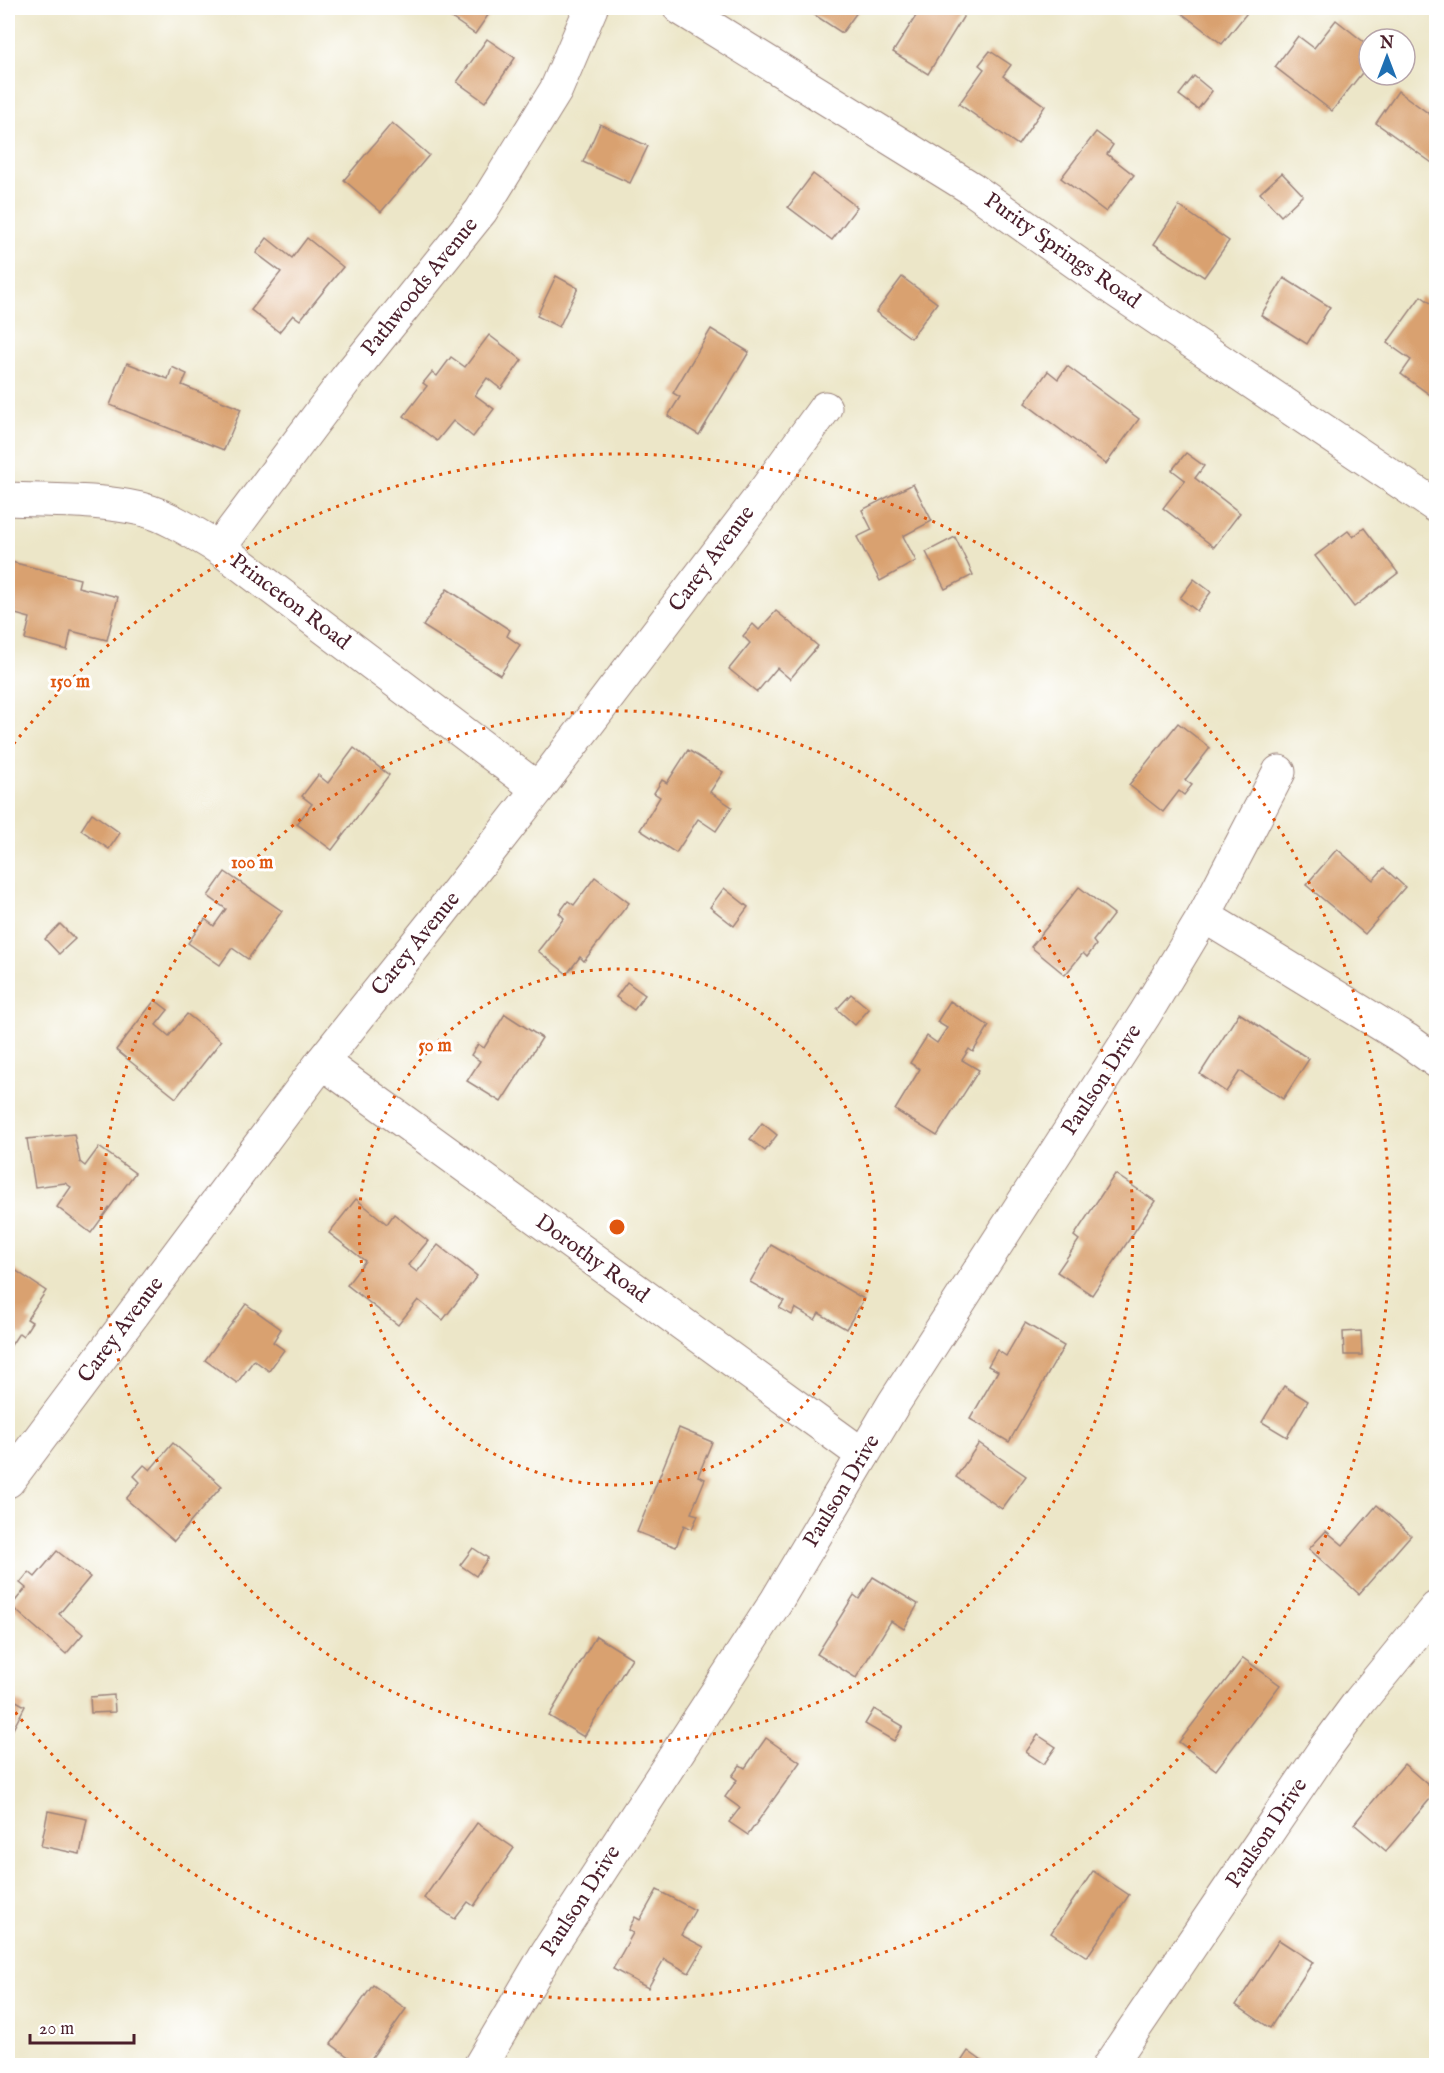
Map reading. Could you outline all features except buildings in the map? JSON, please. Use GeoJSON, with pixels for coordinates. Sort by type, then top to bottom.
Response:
{"type":"FeatureCollection","features":[{"type":"Feature","properties":{"kind":"street","name":"Pathwoods Avenue"},"geometry":{"type":"LineString","coordinates":[[219,548],[346,379],[481,211],[556,90],[591,8]]}},
{"type":"Feature","properties":{"kind":"street","name":"Purity Springs Road"},"geometry":{"type":"LineString","coordinates":[[680,8],[971,188],[1115,290],[1437,506]]}},
{"type":"Feature","properties":{"kind":"street","name":"Carey Avenue"},"geometry":{"type":"LineString","coordinates":[[8,1481],[322,1062],[538,789],[758,500],[825,408]]}},
{"type":"Feature","properties":{"kind":"street","name":"Princeton Road"},"geometry":{"type":"LineString","coordinates":[[8,500],[95,503],[142,509],[175,522],[219,548],[538,789]]}},
{"type":"Feature","properties":{"kind":"street","name":"Paulson Drive"},"geometry":{"type":"LineString","coordinates":[[480,2066],[548,1951],[777,1600],[906,1384],[1139,1023],[1204,916],[1279,772]]}},
{"type":"Feature","properties":{"kind":"street"},"geometry":{"type":"LineString","coordinates":[[1204,916],[1407,1040],[1437,1061]]}},
{"type":"Feature","properties":{"kind":"street","name":"Dorothy Road"},"geometry":{"type":"LineString","coordinates":[[322,1062],[863,1455]]}},
{"type":"Feature","properties":{"kind":"street","name":"Paulson Drive"},"geometry":{"type":"LineString","coordinates":[[1109,2066],[1323,1751],[1360,1701],[1437,1608]]}}]}
